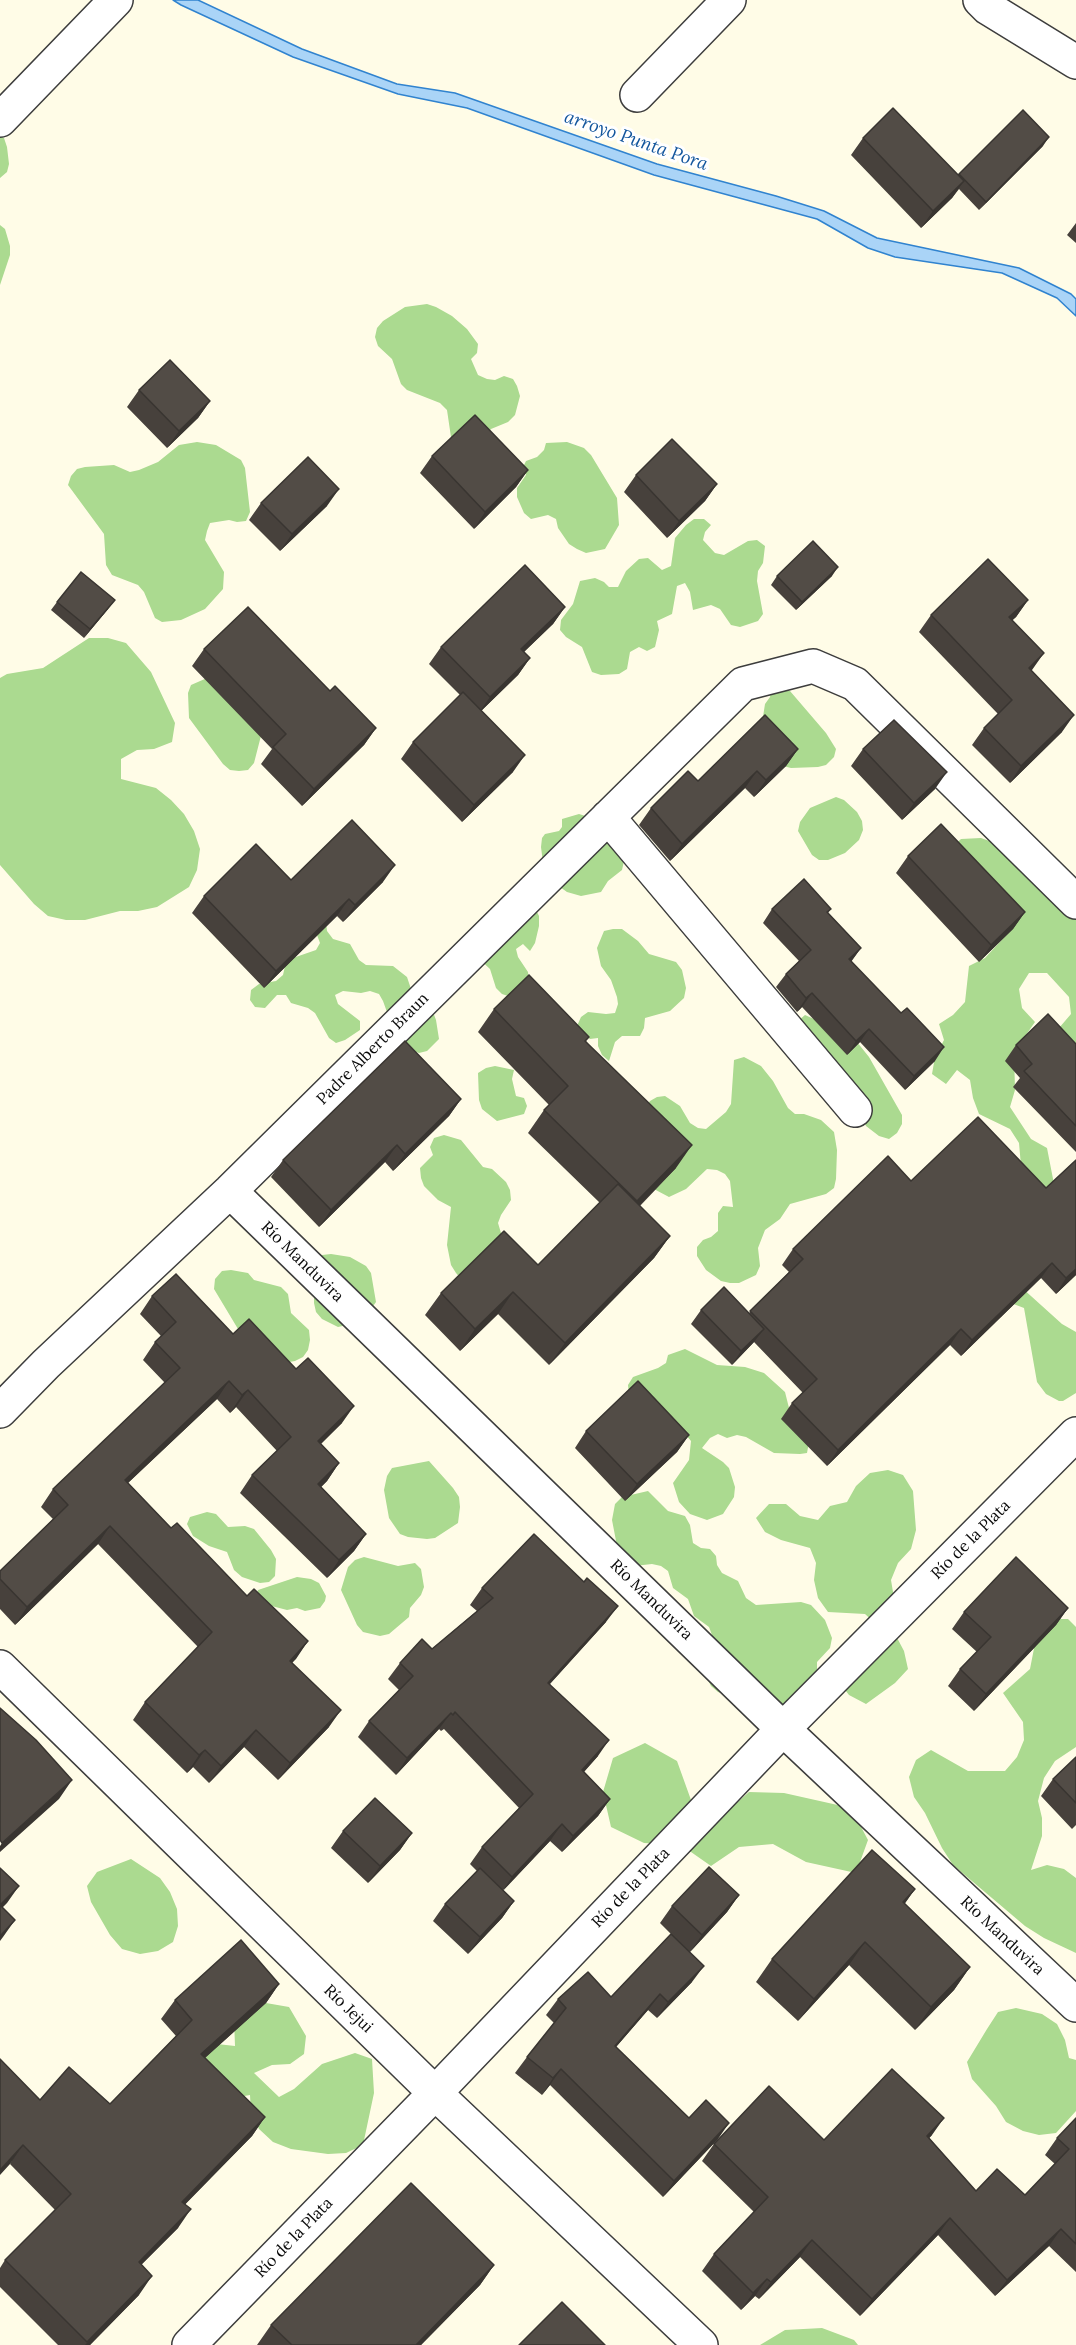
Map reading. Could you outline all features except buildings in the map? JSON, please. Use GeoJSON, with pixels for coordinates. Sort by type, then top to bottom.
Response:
{"type":"FeatureCollection","features":[{"type":"Feature","properties":{"kind":"street"},"geometry":{"type":"LineString","coordinates":[[0,120],[116,0]]}},
{"type":"Feature","properties":{"kind":"street"},"geometry":{"type":"LineString","coordinates":[[637,95],[729,0]]}},
{"type":"Feature","properties":{"kind":"street"},"geometry":{"type":"LineString","coordinates":[[988,3],[1076,62]]}},
{"type":"Feature","properties":{"kind":"street","name":"Padre Alberto Braun"},"geometry":{"type":"LineString","coordinates":[[0,1412],[46,1364],[230,1191],[742,684],[813,666],[855,684],[1076,902]]}},
{"type":"Feature","properties":{"kind":"street"},"geometry":{"type":"LineString","coordinates":[[608,817],[855,1110]]}},
{"type":"Feature","properties":{"kind":"street","name":"Río Manduvira"},"geometry":{"type":"LineString","coordinates":[[230,1191],[783,1729],[1076,2005]]}},
{"type":"Feature","properties":{"kind":"street","name":"Río de la Plata"},"geometry":{"type":"LineString","coordinates":[[189,2345],[435,2093],[783,1729],[1076,1434]]}},
{"type":"Feature","properties":{"kind":"street","name":"Río Jejui"},"geometry":{"type":"LineString","coordinates":[[0,1667],[435,2093],[701,2345]]}},
{"type":"Feature","properties":{"kind":"green space"},"geometry":{"type":"Polygon","coordinates":[[[0,135],[4,138],[7,147],[9,164],[7,172],[0,178],[0,135]]]}},
{"type":"Feature","properties":{"kind":"green space"},"geometry":{"type":"Polygon","coordinates":[[[0,225],[5,229],[10,255],[0,285],[0,225]]]}},
{"type":"Feature","properties":{"kind":"green space"},"geometry":{"type":"Polygon","coordinates":[[[427,304],[452,316],[467,329],[478,344],[477,353],[471,359],[478,375],[495,380],[504,376],[513,379],[517,386],[520,396],[515,415],[508,422],[491,429],[485,436],[452,444],[447,410],[440,403],[407,390],[401,384],[392,359],[378,346],[375,337],[377,328],[383,321],[405,307],[427,304]]]}},
{"type":"Feature","properties":{"kind":"green space"},"geometry":{"type":"Polygon","coordinates":[[[197,442],[216,445],[241,460],[245,468],[250,512],[246,521],[229,520],[210,523],[207,531],[205,540],[224,572],[223,589],[205,609],[181,620],[162,622],[155,618],[144,592],[138,585],[112,575],[106,565],[104,534],[68,485],[77,469],[114,465],[130,472],[139,470],[158,462],[179,445],[197,442]]]}},
{"type":"Feature","properties":{"kind":"green space"},"geometry":{"type":"Polygon","coordinates":[[[567,442],[584,448],[591,455],[617,498],[619,525],[605,549],[586,553],[577,549],[569,544],[558,528],[556,519],[548,515],[531,519],[524,513],[517,497],[517,488],[526,475],[523,467],[526,461],[537,457],[544,450],[546,443],[567,442]]]}},
{"type":"Feature","properties":{"kind":"green space"},"geometry":{"type":"Polygon","coordinates":[[[694,519],[704,519],[711,525],[705,532],[703,540],[715,553],[724,555],[748,541],[757,540],[765,546],[763,563],[758,571],[757,581],[763,614],[758,621],[740,627],[731,625],[720,609],[711,605],[693,610],[690,592],[685,583],[677,586],[672,614],[657,621],[659,630],[655,647],[647,651],[639,647],[630,652],[627,669],[619,674],[601,675],[592,672],[582,647],[566,637],[560,630],[561,620],[573,604],[580,581],[595,578],[609,587],[618,587],[626,571],[639,559],[648,558],[662,570],[671,566],[675,538],[694,519]]]}},
{"type":"Feature","properties":{"kind":"green space"},"geometry":{"type":"Polygon","coordinates":[[[89,638],[108,638],[126,643],[151,672],[175,723],[172,742],[154,749],[137,750],[121,759],[121,779],[156,788],[171,800],[184,814],[194,831],[200,849],[197,870],[189,887],[157,907],[138,911],[120,911],[85,920],[66,920],[48,916],[34,904],[0,865],[0,678],[7,674],[43,668],[89,638]]]}},
{"type":"Feature","properties":{"kind":"green space"},"geometry":{"type":"Polygon","coordinates":[[[207,678],[263,728],[254,763],[248,770],[230,770],[223,764],[189,718],[188,693],[191,685],[207,678]]]}},
{"type":"Feature","properties":{"kind":"green space"},"geometry":{"type":"Polygon","coordinates":[[[772,687],[790,691],[826,733],[836,749],[834,757],[826,765],[791,768],[783,766],[762,723],[765,704],[770,697],[772,687]]]}},
{"type":"Feature","properties":{"kind":"green space"},"geometry":{"type":"Polygon","coordinates":[[[836,797],[844,800],[857,812],[862,821],[863,830],[859,840],[845,853],[828,860],[819,860],[812,855],[798,831],[800,822],[810,808],[836,797]]]}},
{"type":"Feature","properties":{"kind":"green space"},"geometry":{"type":"Polygon","coordinates":[[[579,814],[592,818],[624,861],[622,870],[608,881],[601,892],[581,896],[567,892],[560,887],[543,863],[541,847],[545,834],[559,831],[562,827],[562,819],[579,814]]]}},
{"type":"Feature","properties":{"kind":"green space"},"geometry":{"type":"Polygon","coordinates":[[[981,838],[1017,851],[1066,901],[1076,918],[1076,1054],[1059,1028],[1071,1014],[1069,997],[1047,973],[1029,973],[1019,989],[1022,1008],[1035,1022],[1014,1052],[1015,1090],[1010,1107],[1031,1139],[1047,1148],[1054,1184],[1064,1199],[1022,1177],[1019,1143],[1010,1129],[979,1114],[970,1080],[957,1070],[946,1084],[932,1074],[935,1057],[944,1040],[939,1024],[953,1015],[965,1002],[969,966],[985,958],[1011,930],[948,851],[961,839],[981,838]]]}},
{"type":"Feature","properties":{"kind":"green space"},"geometry":{"type":"Polygon","coordinates":[[[535,908],[539,916],[539,926],[535,943],[530,951],[523,944],[516,949],[518,957],[528,972],[529,981],[511,997],[502,994],[496,988],[490,969],[476,956],[535,908]]]}},
{"type":"Feature","properties":{"kind":"green space"},"geometry":{"type":"Polygon","coordinates":[[[326,922],[327,931],[333,939],[350,944],[359,960],[366,965],[393,966],[407,977],[413,995],[433,1012],[436,1020],[439,1039],[427,1051],[419,1053],[409,1049],[396,1037],[383,1001],[379,994],[370,991],[361,993],[343,991],[335,995],[338,1004],[360,1021],[360,1030],[336,1043],[329,1038],[315,1013],[308,1008],[291,1003],[286,995],[277,995],[265,1008],[255,1007],[250,1000],[251,990],[259,984],[276,981],[283,975],[290,959],[316,950],[320,943],[317,935],[326,922]]]}},
{"type":"Feature","properties":{"kind":"green space"},"geometry":{"type":"Polygon","coordinates":[[[622,929],[638,941],[649,954],[676,962],[682,970],[686,988],[684,998],[670,1011],[645,1018],[640,1036],[622,1036],[615,1042],[609,1061],[602,1055],[598,1046],[598,1038],[590,1039],[577,1026],[581,1017],[588,1012],[615,1013],[618,1004],[617,997],[611,980],[601,966],[597,948],[604,931],[622,929]]]}},
{"type":"Feature","properties":{"kind":"green space"},"geometry":{"type":"Polygon","coordinates":[[[805,1015],[841,1031],[857,1042],[869,1057],[902,1115],[902,1124],[897,1133],[889,1139],[879,1136],[866,1126],[855,1099],[792,1026],[805,1015]]]}},
{"type":"Feature","properties":{"kind":"green space"},"geometry":{"type":"Polygon","coordinates":[[[744,1057],[761,1066],[773,1081],[788,1108],[795,1114],[804,1114],[821,1120],[834,1132],[837,1150],[836,1179],[834,1188],[826,1194],[790,1204],[780,1219],[765,1230],[758,1248],[760,1266],[756,1275],[739,1283],[730,1283],[721,1281],[706,1270],[697,1256],[697,1247],[703,1240],[718,1231],[718,1213],[723,1206],[733,1207],[730,1181],[725,1174],[707,1169],[686,1189],[669,1197],[652,1188],[645,1109],[650,1101],[665,1096],[680,1106],[690,1123],[698,1128],[706,1129],[726,1112],[731,1104],[734,1060],[744,1057]]]}},
{"type":"Feature","properties":{"kind":"green space"},"geometry":{"type":"Polygon","coordinates":[[[495,1066],[514,1070],[512,1079],[516,1096],[524,1098],[527,1106],[524,1114],[497,1121],[482,1109],[479,1100],[478,1073],[495,1066]]]}},
{"type":"Feature","properties":{"kind":"green space"},"geometry":{"type":"Polygon","coordinates":[[[444,1135],[461,1140],[483,1167],[492,1169],[506,1182],[511,1200],[498,1223],[506,1241],[523,1249],[526,1258],[462,1280],[456,1273],[451,1265],[447,1245],[451,1207],[438,1200],[424,1186],[420,1168],[433,1155],[430,1147],[434,1138],[444,1135]]]}},
{"type":"Feature","properties":{"kind":"green space"},"geometry":{"type":"Polygon","coordinates":[[[322,1255],[350,1257],[366,1266],[371,1273],[376,1302],[371,1309],[347,1325],[338,1327],[322,1319],[316,1312],[314,1303],[314,1260],[322,1255]]]}},
{"type":"Feature","properties":{"kind":"green space"},"geometry":{"type":"Polygon","coordinates":[[[222,1271],[248,1273],[254,1280],[281,1287],[288,1294],[291,1313],[309,1330],[308,1350],[303,1357],[278,1364],[247,1344],[214,1289],[215,1279],[222,1271]]]}},
{"type":"Feature","properties":{"kind":"green space"},"geometry":{"type":"Polygon","coordinates":[[[1021,1287],[1062,1324],[1076,1332],[1076,1393],[1063,1401],[1046,1394],[1037,1382],[1024,1308],[1003,1300],[1021,1287]]]}},
{"type":"Feature","properties":{"kind":"green space"},"geometry":{"type":"Polygon","coordinates":[[[685,1349],[717,1365],[745,1367],[764,1373],[785,1392],[792,1420],[809,1442],[807,1453],[774,1453],[746,1437],[737,1435],[727,1438],[718,1434],[710,1438],[702,1448],[729,1468],[735,1487],[734,1497],[723,1514],[707,1520],[690,1514],[679,1502],[673,1483],[689,1460],[691,1441],[680,1428],[629,1395],[628,1385],[633,1377],[658,1368],[666,1363],[668,1355],[685,1349]]]}},
{"type":"Feature","properties":{"kind":"green space"},"geometry":{"type":"Polygon","coordinates":[[[429,1461],[459,1497],[458,1523],[435,1538],[408,1537],[400,1534],[389,1518],[384,1490],[387,1476],[392,1468],[429,1461]]]}},
{"type":"Feature","properties":{"kind":"green space"},"geometry":{"type":"Polygon","coordinates":[[[888,1470],[903,1475],[913,1491],[916,1530],[911,1549],[898,1563],[891,1580],[895,1634],[904,1651],[908,1669],[895,1683],[866,1704],[849,1695],[839,1682],[878,1626],[865,1614],[828,1612],[818,1598],[814,1580],[816,1563],[810,1548],[781,1540],[765,1532],[756,1518],[769,1504],[786,1504],[800,1516],[818,1520],[830,1506],[847,1502],[856,1486],[870,1473],[888,1470]]]}},
{"type":"Feature","properties":{"kind":"green space"},"geometry":{"type":"Polygon","coordinates":[[[648,1491],[668,1511],[685,1516],[690,1525],[693,1543],[701,1548],[710,1549],[716,1556],[717,1565],[722,1573],[738,1581],[746,1598],[756,1605],[801,1602],[811,1605],[825,1620],[832,1638],[830,1648],[817,1662],[817,1672],[790,1710],[738,1699],[718,1692],[711,1686],[703,1670],[712,1635],[709,1627],[694,1616],[688,1599],[673,1588],[668,1571],[652,1564],[634,1566],[617,1546],[612,1520],[615,1504],[622,1497],[648,1491]]]}},
{"type":"Feature","properties":{"kind":"green space"},"geometry":{"type":"Polygon","coordinates":[[[207,1512],[216,1514],[228,1527],[245,1526],[254,1529],[276,1559],[275,1576],[269,1582],[260,1583],[242,1577],[234,1570],[227,1552],[209,1546],[193,1536],[187,1524],[190,1517],[207,1512]]]}},
{"type":"Feature","properties":{"kind":"green space"},"geometry":{"type":"Polygon","coordinates":[[[364,1557],[398,1566],[415,1563],[421,1569],[424,1587],[421,1595],[410,1608],[409,1617],[389,1634],[380,1636],[363,1632],[357,1625],[341,1590],[348,1567],[355,1560],[364,1557]]]}},
{"type":"Feature","properties":{"kind":"green space"},"geometry":{"type":"Polygon","coordinates":[[[297,1577],[319,1583],[326,1596],[320,1608],[305,1611],[297,1608],[287,1610],[264,1604],[256,1595],[258,1590],[297,1577]]]}},
{"type":"Feature","properties":{"kind":"green space"},"geometry":{"type":"Polygon","coordinates":[[[1050,1619],[1068,1619],[1076,1627],[1076,1747],[1055,1761],[1044,1778],[1038,1801],[1042,1818],[1042,1836],[1031,1870],[1047,1865],[1064,1869],[1076,1878],[1076,1953],[1025,1926],[953,1865],[914,1797],[909,1777],[916,1760],[931,1750],[968,1771],[1005,1771],[1017,1757],[1024,1740],[1023,1722],[1003,1693],[1030,1669],[1037,1633],[1050,1619]]]}},
{"type":"Feature","properties":{"kind":"green space"},"geometry":{"type":"Polygon","coordinates":[[[645,1743],[677,1761],[691,1800],[721,1817],[749,1792],[784,1793],[851,1808],[868,1840],[856,1873],[806,1862],[773,1844],[739,1847],[711,1866],[681,1845],[644,1843],[611,1827],[603,1792],[613,1758],[645,1743]]]}},
{"type":"Feature","properties":{"kind":"green space"},"geometry":{"type":"Polygon","coordinates":[[[131,1859],[160,1878],[170,1892],[177,1909],[178,1926],[173,1942],[158,1951],[140,1954],[122,1949],[110,1935],[91,1902],[87,1886],[97,1872],[131,1859]]]}},
{"type":"Feature","properties":{"kind":"green space"},"geometry":{"type":"Polygon","coordinates":[[[266,2003],[289,2007],[306,2036],[304,2054],[290,2064],[272,2065],[254,2073],[279,2097],[294,2089],[322,2064],[355,2053],[372,2059],[374,2093],[363,2145],[346,2153],[328,2154],[291,2149],[273,2142],[259,2129],[251,2113],[250,2095],[216,2101],[185,2058],[217,2044],[235,2046],[234,2019],[266,2003]]]}},
{"type":"Feature","properties":{"kind":"green space"},"geometry":{"type":"Polygon","coordinates":[[[1016,2008],[1042,2014],[1057,2024],[1065,2040],[1069,2058],[1076,2060],[1076,2111],[1056,2133],[1039,2135],[1023,2131],[1006,2122],[996,2106],[972,2079],[967,2062],[987,2029],[998,2012],[1016,2008]]]}},
{"type":"Feature","properties":{"kind":"green space"},"geometry":{"type":"Polygon","coordinates":[[[822,2328],[854,2340],[858,2345],[760,2345],[785,2330],[822,2328]]]}},
{"type":"Feature","properties":{"kind":"water"},"geometry":{"type":"Polygon","coordinates":[[[173,0],[198,0],[302,49],[397,84],[455,93],[657,164],[824,211],[877,238],[1019,268],[1071,294],[1076,299],[1076,316],[1057,298],[1002,273],[895,257],[868,248],[817,219],[654,175],[467,108],[398,94],[293,57],[173,0]]]}},
{"type":"Feature","properties":{"kind":"water label","name":"arroyo Punta Pora"},"geometry":{"type":"Point","coordinates":[636,141]}}]}
